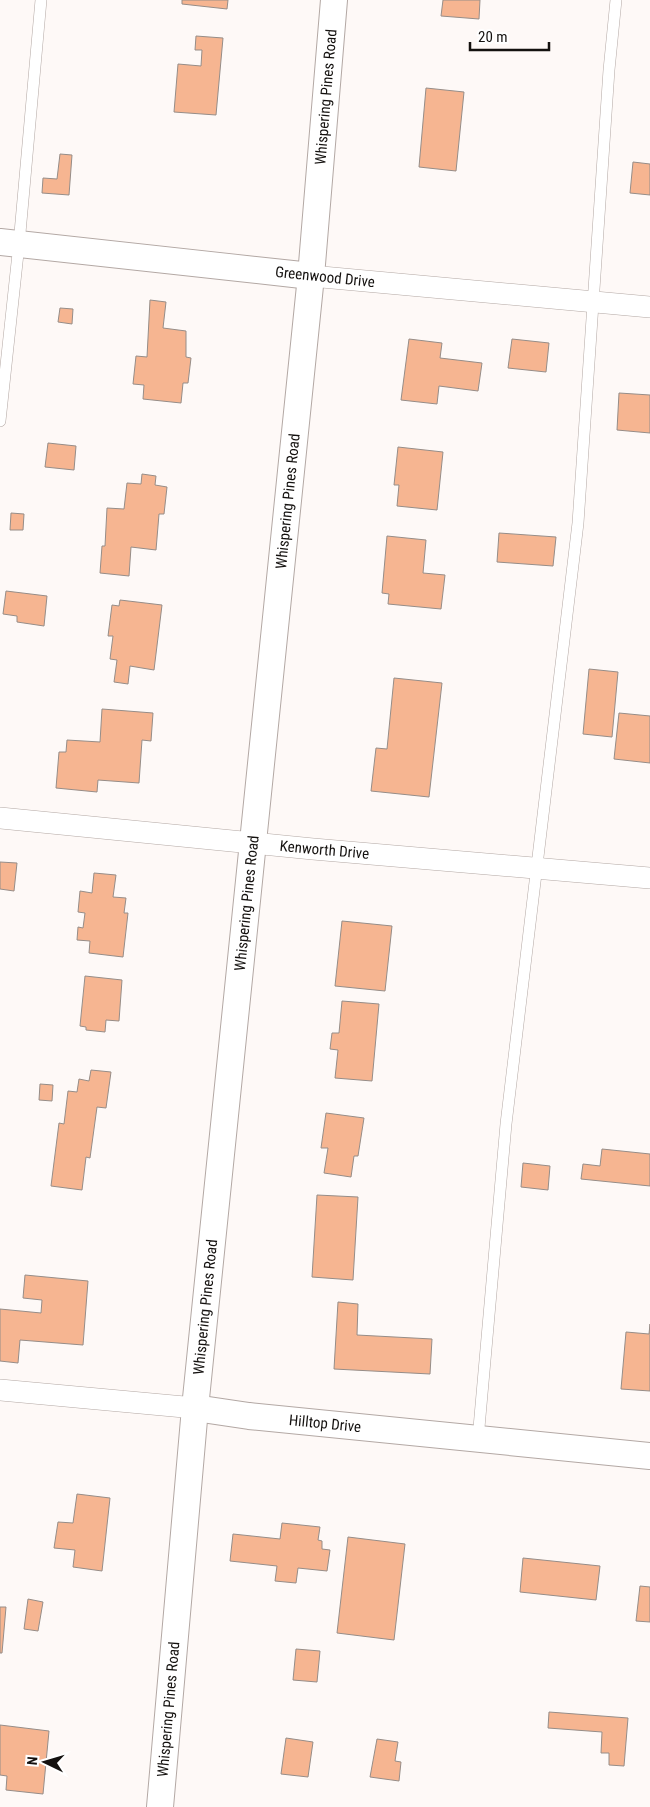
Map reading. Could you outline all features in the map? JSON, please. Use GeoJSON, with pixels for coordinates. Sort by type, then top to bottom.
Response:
{"type":"FeatureCollection","features":[{"type":"Feature","properties":{"kind":"street","name":"Whispering Pines Road"},"geometry":{"type":"LineString","coordinates":[[160,1807],[195,1408],[251,843],[311,276],[334,0]]}},
{"type":"Feature","properties":{"kind":"street","name":"Greenwood Drive"},"geometry":{"type":"LineString","coordinates":[[10,243],[311,276],[650,307]]}},
{"type":"Feature","properties":{"kind":"street","name":"Kenworth Drive"},"geometry":{"type":"LineString","coordinates":[[0,818],[251,843],[650,878]]}},
{"type":"Feature","properties":{"kind":"street","name":"Hilltop Drive"},"geometry":{"type":"LineString","coordinates":[[0,1390],[195,1408],[249,1416],[650,1456]]}},
{"type":"Feature","properties":{"kind":"lane"},"geometry":{"type":"LineString","coordinates":[[0,421],[10,243],[41,0]]}},
{"type":"Feature","properties":{"kind":"lane"},"geometry":{"type":"LineString","coordinates":[[478,1439],[506,1124],[535,868],[578,523],[592,302],[616,0]]}},
{"type":"Feature","properties":{"kind":"building"},"geometry":{"type":"Polygon","coordinates":[[[182,0],[228,0],[227,9],[182,4],[182,0]]]}},
{"type":"Feature","properties":{"kind":"building"},"geometry":{"type":"Polygon","coordinates":[[[443,0],[480,0],[479,19],[441,16],[443,0]]]}},
{"type":"Feature","properties":{"kind":"building"},"geometry":{"type":"Polygon","coordinates":[[[196,36],[223,38],[216,115],[174,112],[178,64],[201,66],[202,50],[195,50],[196,36]]]}},
{"type":"Feature","properties":{"kind":"building"},"geometry":{"type":"Polygon","coordinates":[[[426,88],[464,92],[456,171],[419,167],[426,88]]]}},
{"type":"Feature","properties":{"kind":"building"},"geometry":{"type":"Polygon","coordinates":[[[60,154],[72,155],[69,195],[42,193],[43,178],[57,179],[60,154]]]}},
{"type":"Feature","properties":{"kind":"building"},"geometry":{"type":"Polygon","coordinates":[[[633,162],[650,164],[650,195],[630,193],[633,162]]]}},
{"type":"Feature","properties":{"kind":"building"},"geometry":{"type":"Polygon","coordinates":[[[150,300],[166,302],[163,328],[186,331],[186,357],[191,358],[188,383],[183,383],[181,403],[143,399],[144,385],[133,384],[136,356],[147,357],[150,300]]]}},
{"type":"Feature","properties":{"kind":"building"},"geometry":{"type":"Polygon","coordinates":[[[60,308],[73,309],[72,324],[58,322],[60,308]]]}},
{"type":"Feature","properties":{"kind":"building"},"geometry":{"type":"Polygon","coordinates":[[[409,339],[442,343],[440,358],[482,363],[478,391],[439,386],[437,404],[401,400],[409,339]]]}},
{"type":"Feature","properties":{"kind":"building"},"geometry":{"type":"Polygon","coordinates":[[[512,339],[549,343],[546,372],[508,368],[512,339]]]}},
{"type":"Feature","properties":{"kind":"building"},"geometry":{"type":"Polygon","coordinates":[[[619,393],[650,395],[650,433],[617,430],[619,393]]]}},
{"type":"Feature","properties":{"kind":"building"},"geometry":{"type":"Polygon","coordinates":[[[48,443],[76,446],[74,470],[45,467],[48,443]]]}},
{"type":"Feature","properties":{"kind":"building"},"geometry":{"type":"Polygon","coordinates":[[[398,447],[443,452],[437,510],[397,506],[399,485],[394,485],[398,447]]]}},
{"type":"Feature","properties":{"kind":"building"},"geometry":{"type":"Polygon","coordinates":[[[142,474],[156,476],[155,485],[167,487],[164,514],[159,514],[156,550],[131,547],[129,576],[100,573],[102,546],[105,546],[107,508],[124,509],[127,483],[141,484],[142,474]]]}},
{"type":"Feature","properties":{"kind":"building"},"geometry":{"type":"Polygon","coordinates":[[[11,513],[24,514],[23,530],[10,530],[11,513]]]}},
{"type":"Feature","properties":{"kind":"building"},"geometry":{"type":"Polygon","coordinates":[[[499,533],[556,537],[553,566],[497,562],[499,533]]]}},
{"type":"Feature","properties":{"kind":"building"},"geometry":{"type":"Polygon","coordinates":[[[387,536],[426,540],[423,573],[445,575],[441,609],[388,604],[389,594],[382,593],[387,536]]]}},
{"type":"Feature","properties":{"kind":"building"},"geometry":{"type":"Polygon","coordinates":[[[6,591],[47,596],[44,626],[17,622],[17,616],[3,614],[6,591]]]}},
{"type":"Feature","properties":{"kind":"building"},"geometry":{"type":"Polygon","coordinates":[[[120,600],[162,605],[154,670],[130,666],[128,684],[114,682],[117,660],[110,659],[113,636],[108,636],[112,605],[119,606],[120,600]]]}},
{"type":"Feature","properties":{"kind":"building"},"geometry":{"type":"Polygon","coordinates":[[[589,669],[618,672],[612,737],[583,734],[589,669]]]}},
{"type":"Feature","properties":{"kind":"building"},"geometry":{"type":"Polygon","coordinates":[[[394,678],[442,683],[429,797],[371,791],[376,748],[387,749],[394,678]]]}},
{"type":"Feature","properties":{"kind":"building"},"geometry":{"type":"Polygon","coordinates":[[[102,709],[153,713],[151,741],[142,740],[139,783],[98,780],[97,792],[56,788],[59,752],[66,752],[67,740],[100,742],[102,709]]]}},
{"type":"Feature","properties":{"kind":"building"},"geometry":{"type":"Polygon","coordinates":[[[619,713],[650,716],[650,763],[614,759],[619,713]]]}},
{"type":"Feature","properties":{"kind":"building"},"geometry":{"type":"Polygon","coordinates":[[[0,862],[17,863],[14,891],[0,889],[0,862]]]}},
{"type":"Feature","properties":{"kind":"building"},"geometry":{"type":"Polygon","coordinates":[[[94,873],[116,875],[113,897],[126,898],[124,913],[128,913],[123,957],[89,953],[90,941],[77,940],[78,927],[83,928],[85,913],[78,912],[80,891],[92,893],[94,873]]]}},
{"type":"Feature","properties":{"kind":"building"},"geometry":{"type":"Polygon","coordinates":[[[342,921],[392,926],[385,991],[335,986],[342,921]]]}},
{"type":"Feature","properties":{"kind":"building"},"geometry":{"type":"Polygon","coordinates":[[[85,976],[122,980],[119,1021],[106,1020],[105,1032],[86,1030],[86,1027],[80,1026],[85,976]]]}},
{"type":"Feature","properties":{"kind":"building"},"geometry":{"type":"Polygon","coordinates":[[[342,1001],[379,1004],[372,1081],[335,1078],[338,1050],[330,1049],[332,1033],[339,1033],[342,1001]]]}},
{"type":"Feature","properties":{"kind":"building"},"geometry":{"type":"Polygon","coordinates":[[[91,1070],[111,1072],[106,1108],[97,1107],[90,1158],[86,1157],[82,1190],[51,1186],[59,1123],[64,1124],[68,1091],[77,1092],[79,1079],[89,1081],[91,1070]]]}},
{"type":"Feature","properties":{"kind":"building"},"geometry":{"type":"Polygon","coordinates":[[[40,1084],[53,1085],[52,1101],[39,1100],[40,1084]]]}},
{"type":"Feature","properties":{"kind":"building"},"geometry":{"type":"Polygon","coordinates":[[[326,1113],[364,1118],[358,1156],[354,1156],[351,1177],[324,1173],[328,1148],[321,1148],[326,1113]]]}},
{"type":"Feature","properties":{"kind":"building"},"geometry":{"type":"Polygon","coordinates":[[[602,1149],[650,1154],[650,1186],[581,1179],[583,1164],[600,1166],[602,1149]]]}},
{"type":"Feature","properties":{"kind":"building"},"geometry":{"type":"Polygon","coordinates":[[[523,1163],[550,1166],[548,1190],[521,1187],[523,1163]]]}},
{"type":"Feature","properties":{"kind":"building"},"geometry":{"type":"Polygon","coordinates":[[[317,1195],[358,1197],[353,1280],[312,1277],[317,1195]]]}},
{"type":"Feature","properties":{"kind":"building"},"geometry":{"type":"Polygon","coordinates":[[[25,1275],[88,1281],[83,1345],[20,1340],[18,1363],[0,1361],[0,1309],[41,1313],[42,1300],[23,1298],[25,1275]]]}},
{"type":"Feature","properties":{"kind":"building"},"geometry":{"type":"Polygon","coordinates":[[[338,1302],[358,1304],[357,1335],[432,1339],[430,1374],[334,1369],[338,1302]]]}},
{"type":"Feature","properties":{"kind":"building"},"geometry":{"type":"Polygon","coordinates":[[[650,1324],[650,1391],[621,1389],[626,1332],[649,1334],[650,1324]]]}},
{"type":"Feature","properties":{"kind":"building"},"geometry":{"type":"Polygon","coordinates":[[[77,1494],[110,1498],[102,1571],[73,1567],[75,1550],[54,1548],[58,1522],[73,1523],[77,1494]]]}},
{"type":"Feature","properties":{"kind":"building"},"geometry":{"type":"Polygon","coordinates":[[[282,1523],[320,1527],[318,1540],[322,1541],[322,1549],[330,1550],[327,1571],[298,1568],[296,1583],[275,1581],[277,1566],[230,1561],[233,1534],[280,1539],[282,1523]]]}},
{"type":"Feature","properties":{"kind":"building"},"geometry":{"type":"Polygon","coordinates":[[[348,1537],[405,1544],[394,1640],[337,1633],[348,1537]]]}},
{"type":"Feature","properties":{"kind":"building"},"geometry":{"type":"Polygon","coordinates":[[[523,1558],[600,1566],[596,1600],[520,1592],[523,1558]]]}},
{"type":"Feature","properties":{"kind":"building"},"geometry":{"type":"Polygon","coordinates":[[[640,1586],[650,1587],[650,1622],[636,1621],[640,1586]]]}},
{"type":"Feature","properties":{"kind":"building"},"geometry":{"type":"Polygon","coordinates":[[[28,1599],[43,1602],[38,1631],[24,1629],[28,1599]]]}},
{"type":"Feature","properties":{"kind":"building"},"geometry":{"type":"Polygon","coordinates":[[[0,1607],[6,1607],[2,1653],[0,1653],[0,1607]]]}},
{"type":"Feature","properties":{"kind":"building"},"geometry":{"type":"Polygon","coordinates":[[[296,1649],[320,1651],[317,1682],[293,1680],[296,1649]]]}},
{"type":"Feature","properties":{"kind":"building"},"geometry":{"type":"Polygon","coordinates":[[[549,1712],[628,1718],[624,1766],[609,1765],[609,1753],[601,1753],[602,1732],[548,1728],[549,1712]]]}},
{"type":"Feature","properties":{"kind":"building"},"geometry":{"type":"Polygon","coordinates":[[[0,1725],[49,1731],[43,1794],[6,1790],[7,1776],[0,1775],[0,1725]]]}},
{"type":"Feature","properties":{"kind":"building"},"geometry":{"type":"Polygon","coordinates":[[[286,1738],[313,1742],[308,1777],[281,1774],[286,1738]]]}},
{"type":"Feature","properties":{"kind":"building"},"geometry":{"type":"Polygon","coordinates":[[[377,1739],[398,1742],[395,1761],[401,1762],[399,1781],[370,1777],[377,1739]]]}}]}
